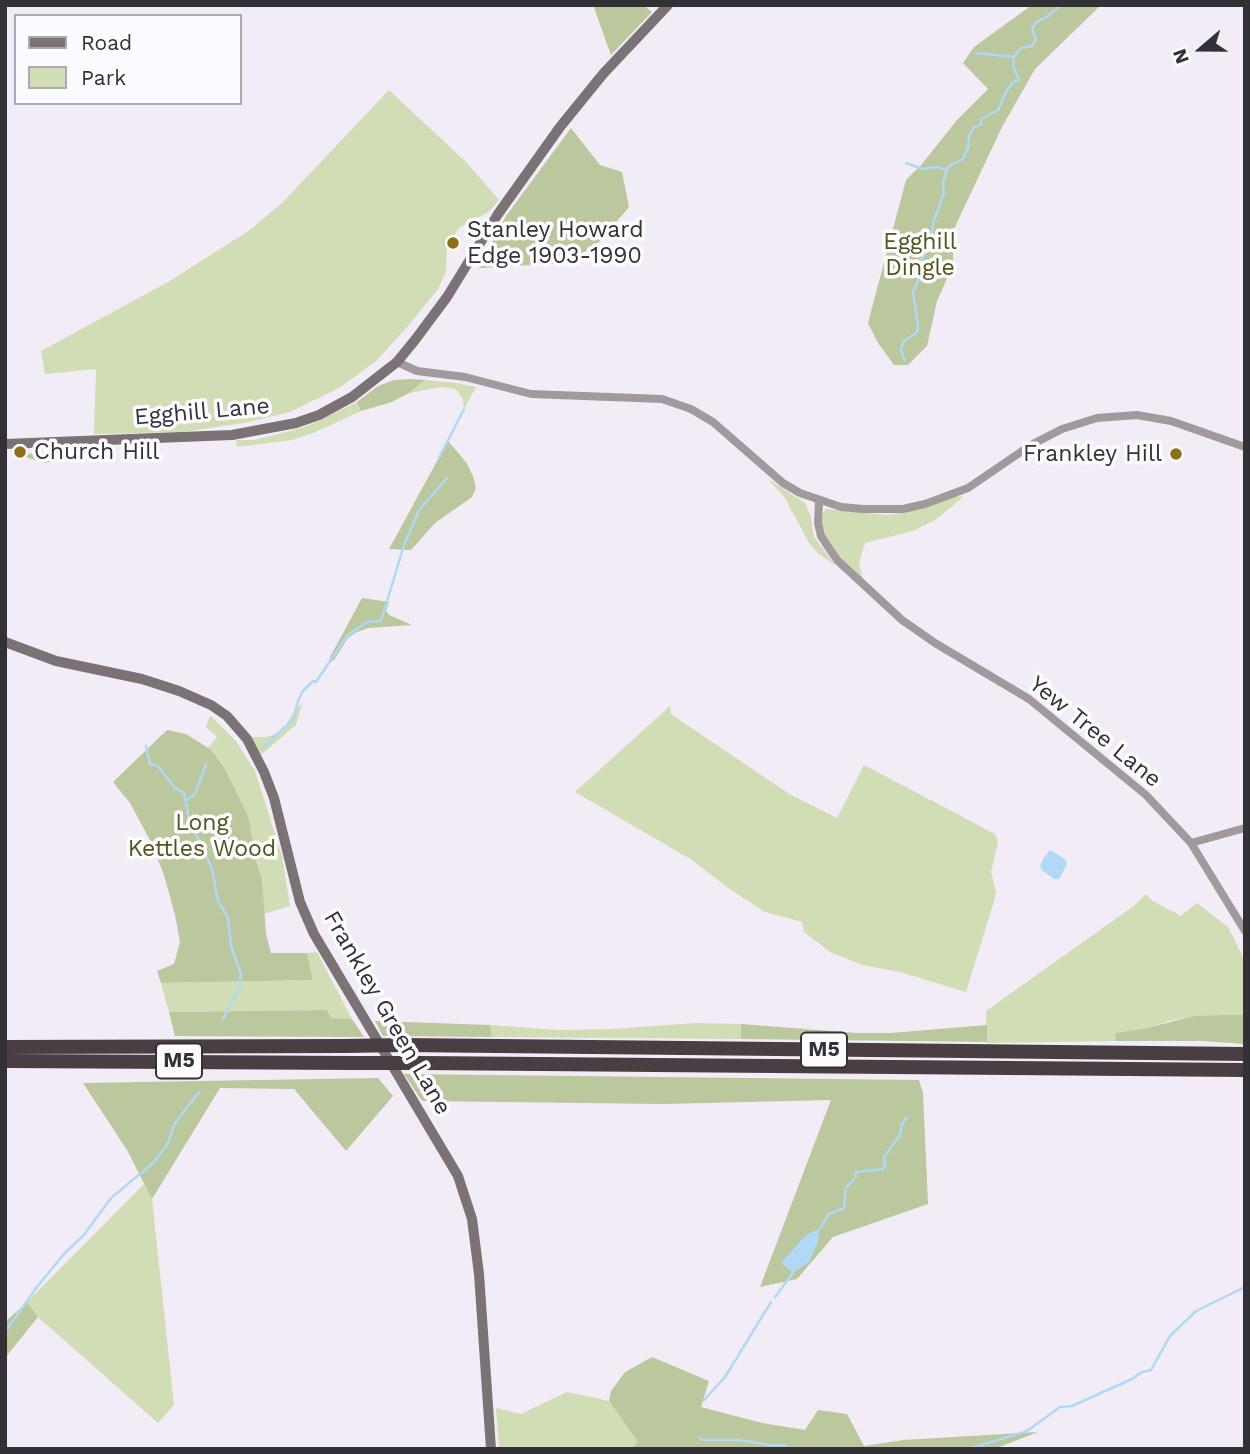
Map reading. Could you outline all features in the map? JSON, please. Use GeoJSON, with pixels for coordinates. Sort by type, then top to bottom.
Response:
{"type":"FeatureCollection","features":[{"type":"Feature","properties":{"kind":"highway","name":"M5"},"geometry":{"type":"LineString","coordinates":[[5,1047],[403,1045],[1245,1054]]}},
{"type":"Feature","properties":{"kind":"highway","name":"M5"},"geometry":{"type":"LineString","coordinates":[[5,1061],[1245,1070]]}},
{"type":"Feature","properties":{"kind":"street","name":"Egghill Lane"},"geometry":{"type":"LineString","coordinates":[[5,444],[190,438],[267,430],[296,423],[340,405],[376,381],[397,362],[447,297],[498,214],[560,127],[603,74],[668,5]]}},
{"type":"Feature","properties":{"kind":"street"},"geometry":{"type":"LineString","coordinates":[[397,362],[417,371],[466,377],[531,394],[662,399],[691,409],[713,422],[783,482],[800,493],[819,501],[863,509],[903,509],[968,488],[1031,445],[1062,429],[1097,418],[1137,415],[1171,421],[1245,447]]}},
{"type":"Feature","properties":{"kind":"street","name":"Yew Tree Lane"},"geometry":{"type":"LineString","coordinates":[[819,501],[818,523],[827,548],[875,597],[933,642],[1048,713],[1146,795],[1191,843],[1245,931]]}},
{"type":"Feature","properties":{"kind":"street","name":"Frankley Green Lane"},"geometry":{"type":"LineString","coordinates":[[5,642],[56,661],[142,679],[179,691],[228,716],[247,739],[274,798],[296,890],[314,933],[458,1176],[472,1219],[479,1274],[491,1449]]}},
{"type":"Feature","properties":{"kind":"street"},"geometry":{"type":"LineString","coordinates":[[1191,843],[1245,828]]}},
{"type":"Feature","properties":{"kind":"green space"},"geometry":{"type":"Polygon","coordinates":[[[593,5],[643,5],[652,12],[611,55],[593,5]]]}},
{"type":"Feature","properties":{"kind":"green space","name":"Egghill Dingle"},"geometry":{"type":"Polygon","coordinates":[[[1032,5],[1101,5],[1035,69],[1002,127],[953,231],[953,265],[937,301],[927,346],[908,365],[894,365],[868,323],[906,180],[957,120],[988,89],[963,63],[974,47],[1032,5]]]}},
{"type":"Feature","properties":{"kind":"green space"},"geometry":{"type":"Polygon","coordinates":[[[389,90],[467,163],[499,200],[490,211],[459,228],[447,246],[446,272],[438,289],[408,326],[375,362],[339,388],[290,412],[244,423],[182,432],[94,434],[96,369],[45,374],[41,351],[168,282],[250,230],[283,202],[389,90]]]}},
{"type":"Feature","properties":{"kind":"green space"},"geometry":{"type":"Polygon","coordinates":[[[571,128],[600,165],[622,172],[629,207],[599,242],[569,263],[479,268],[506,216],[571,128]]]}},
{"type":"Feature","properties":{"kind":"green space"},"geometry":{"type":"Polygon","coordinates":[[[394,380],[425,380],[392,402],[361,411],[357,402],[378,386],[394,380]]]}},
{"type":"Feature","properties":{"kind":"green space"},"geometry":{"type":"Polygon","coordinates":[[[425,380],[476,387],[464,409],[463,399],[456,389],[441,387],[409,393],[425,380]]]}},
{"type":"Feature","properties":{"kind":"green space"},"geometry":{"type":"Polygon","coordinates":[[[357,402],[361,411],[313,433],[292,440],[237,447],[236,440],[254,440],[294,430],[357,402]]]}},
{"type":"Feature","properties":{"kind":"green space"},"geometry":{"type":"Polygon","coordinates":[[[448,441],[466,462],[473,476],[476,488],[472,497],[435,523],[411,550],[389,549],[448,441]]]}},
{"type":"Feature","properties":{"kind":"green space"},"geometry":{"type":"Polygon","coordinates":[[[110,452],[44,463],[17,454],[110,452]]]}},
{"type":"Feature","properties":{"kind":"green space"},"geometry":{"type":"Polygon","coordinates":[[[767,478],[805,503],[811,517],[814,537],[836,566],[809,543],[785,498],[767,478]]]}},
{"type":"Feature","properties":{"kind":"green space"},"geometry":{"type":"Polygon","coordinates":[[[956,496],[963,497],[937,519],[913,531],[865,543],[859,563],[863,579],[839,557],[822,527],[820,516],[826,509],[888,515],[926,508],[956,496]]]}},
{"type":"Feature","properties":{"kind":"green space"},"geometry":{"type":"Polygon","coordinates":[[[362,598],[389,602],[386,611],[389,615],[412,625],[368,628],[357,632],[348,638],[334,660],[328,664],[330,657],[362,598]]]}},
{"type":"Feature","properties":{"kind":"green space"},"geometry":{"type":"Polygon","coordinates":[[[302,704],[296,725],[261,755],[251,737],[267,737],[283,730],[296,708],[302,704]]]}},
{"type":"Feature","properties":{"kind":"green space"},"geometry":{"type":"Polygon","coordinates":[[[670,706],[671,714],[791,795],[837,818],[864,765],[995,834],[998,842],[991,872],[995,898],[966,992],[900,972],[862,965],[830,952],[804,932],[802,922],[765,912],[692,860],[575,792],[670,706]]]}},
{"type":"Feature","properties":{"kind":"green space"},"geometry":{"type":"Polygon","coordinates":[[[210,715],[236,741],[255,771],[282,856],[290,906],[264,914],[262,879],[255,858],[249,818],[224,767],[208,748],[217,737],[206,727],[210,715]]]}},
{"type":"Feature","properties":{"kind":"green space","name":"Long Kettles Wood"},"geometry":{"type":"Polygon","coordinates":[[[167,730],[186,734],[210,749],[224,767],[249,818],[255,858],[262,879],[266,934],[271,953],[307,953],[313,980],[161,983],[157,971],[174,964],[180,942],[175,915],[151,842],[130,803],[113,782],[167,730]]]}},
{"type":"Feature","properties":{"kind":"green space"},"geometry":{"type":"Polygon","coordinates":[[[1146,894],[1151,900],[1181,916],[1197,903],[1228,927],[1245,961],[1245,1015],[1194,1016],[1169,1021],[1115,1033],[1116,1041],[987,1043],[986,1011],[1135,905],[1146,894]]]}},
{"type":"Feature","properties":{"kind":"green space"},"geometry":{"type":"Polygon","coordinates":[[[317,952],[352,1019],[330,1018],[327,1010],[169,1012],[161,983],[313,980],[307,953],[317,952]]]}},
{"type":"Feature","properties":{"kind":"green space"},"geometry":{"type":"Polygon","coordinates":[[[327,1010],[331,1018],[352,1019],[364,1037],[175,1036],[169,1012],[327,1010]]]}},
{"type":"Feature","properties":{"kind":"green space"},"geometry":{"type":"Polygon","coordinates":[[[1245,1015],[1245,1044],[1116,1041],[1115,1033],[1194,1016],[1245,1015]]]}},
{"type":"Feature","properties":{"kind":"green space"},"geometry":{"type":"Polygon","coordinates":[[[375,1021],[490,1025],[492,1037],[383,1036],[375,1021]]]}},
{"type":"Feature","properties":{"kind":"green space"},"geometry":{"type":"Polygon","coordinates":[[[695,1023],[741,1024],[741,1039],[492,1037],[490,1025],[558,1030],[695,1023]]]}},
{"type":"Feature","properties":{"kind":"green space"},"geometry":{"type":"Polygon","coordinates":[[[741,1024],[857,1033],[987,1025],[987,1042],[741,1039],[741,1024]]]}},
{"type":"Feature","properties":{"kind":"green space"},"geometry":{"type":"Polygon","coordinates":[[[404,1074],[919,1080],[923,1093],[928,1204],[833,1237],[797,1279],[760,1287],[831,1100],[664,1104],[422,1101],[404,1074]]]}},
{"type":"Feature","properties":{"kind":"green space"},"geometry":{"type":"Polygon","coordinates":[[[378,1078],[393,1096],[346,1151],[294,1089],[220,1088],[152,1199],[127,1150],[83,1083],[378,1078]]]}},
{"type":"Feature","properties":{"kind":"green space"},"geometry":{"type":"Polygon","coordinates":[[[145,1183],[152,1199],[174,1405],[158,1423],[38,1317],[27,1302],[145,1183]]]}},
{"type":"Feature","properties":{"kind":"green space"},"geometry":{"type":"Polygon","coordinates":[[[27,1302],[38,1317],[5,1358],[5,1322],[27,1302]]]}},
{"type":"Feature","properties":{"kind":"green space"},"geometry":{"type":"Polygon","coordinates":[[[652,1357],[709,1381],[701,1407],[762,1423],[805,1430],[818,1410],[847,1414],[864,1446],[903,1440],[1038,1432],[994,1449],[631,1449],[638,1442],[609,1401],[611,1391],[625,1372],[652,1357]]]}},
{"type":"Feature","properties":{"kind":"green space"},"geometry":{"type":"Polygon","coordinates":[[[567,1392],[609,1401],[638,1442],[631,1449],[499,1449],[496,1408],[521,1414],[567,1392]]]}},
{"type":"Feature","properties":{"kind":"water"},"geometry":{"type":"Polygon","coordinates":[[[1050,850],[1065,859],[1067,864],[1059,879],[1054,879],[1040,866],[1050,850]]]}},
{"type":"Feature","properties":{"kind":"water"},"geometry":{"type":"Polygon","coordinates":[[[820,1229],[818,1242],[809,1262],[793,1273],[781,1263],[803,1238],[820,1229]]]}},
{"type":"Feature","properties":{"kind":"waterway"},"geometry":{"type":"LineString","coordinates":[[905,361],[901,350],[903,342],[917,332],[918,326],[913,292],[920,276],[922,258],[931,243],[933,223],[944,193],[943,182],[947,170],[949,166],[963,159],[974,127],[981,125],[981,119],[998,110],[1007,90],[1013,82],[1019,80],[1013,66],[1014,57],[1021,48],[1032,46],[1036,39],[1032,29],[1036,22],[1061,5]]}},
{"type":"Feature","properties":{"kind":"waterway"},"geometry":{"type":"LineString","coordinates":[[976,53],[1014,57]]}},
{"type":"Feature","properties":{"kind":"waterway"},"geometry":{"type":"LineString","coordinates":[[906,163],[923,169],[936,167],[946,170]]}},
{"type":"Feature","properties":{"kind":"waterway"},"geometry":{"type":"LineString","coordinates":[[439,458],[464,409]]}},
{"type":"Feature","properties":{"kind":"waterway"},"geometry":{"type":"LineString","coordinates":[[263,747],[293,720],[303,691],[313,681],[316,682],[347,636],[367,622],[381,621],[404,545],[419,510],[447,478]]}},
{"type":"Feature","properties":{"kind":"waterway"},"geometry":{"type":"LineString","coordinates":[[146,746],[150,764],[158,766],[174,787],[184,793],[189,819],[212,869],[218,901],[228,918],[231,946],[241,974],[239,989],[223,1019]]}},
{"type":"Feature","properties":{"kind":"waterway"},"geometry":{"type":"LineString","coordinates":[[187,800],[195,794],[206,764]]}},
{"type":"Feature","properties":{"kind":"waterway"},"geometry":{"type":"LineString","coordinates":[[5,1332],[37,1287],[83,1236],[111,1198],[152,1164],[167,1145],[175,1123],[199,1092]]}},
{"type":"Feature","properties":{"kind":"waterway"},"geometry":{"type":"LineString","coordinates":[[820,1229],[829,1214],[844,1208],[846,1188],[856,1177],[856,1172],[883,1169],[884,1157],[900,1135],[902,1124],[907,1117]]}},
{"type":"Feature","properties":{"kind":"waterway"},"geometry":{"type":"LineString","coordinates":[[775,1297],[793,1273]]}},
{"type":"Feature","properties":{"kind":"waterway"},"geometry":{"type":"LineString","coordinates":[[969,1449],[1027,1431],[1060,1407],[1072,1406],[1151,1370],[1170,1336],[1196,1311],[1245,1287]]}},
{"type":"Feature","properties":{"kind":"waterway"},"geometry":{"type":"LineString","coordinates":[[704,1400],[725,1377],[771,1302]]}},
{"type":"Feature","properties":{"kind":"waterway"},"geometry":{"type":"LineString","coordinates":[[699,1437],[703,1440],[739,1440],[784,1445],[788,1449]]}},
{"type":"Feature","properties":{"kind":"place","name":"Stanley Howard Edge 1903-1990"},"geometry":{"type":"Point","coordinates":[453,243]}},
{"type":"Feature","properties":{"kind":"place","name":"Church Hill"},"geometry":{"type":"Point","coordinates":[20,452]}},
{"type":"Feature","properties":{"kind":"place","name":"Frankley Hill"},"geometry":{"type":"Point","coordinates":[1176,454]}}]}
